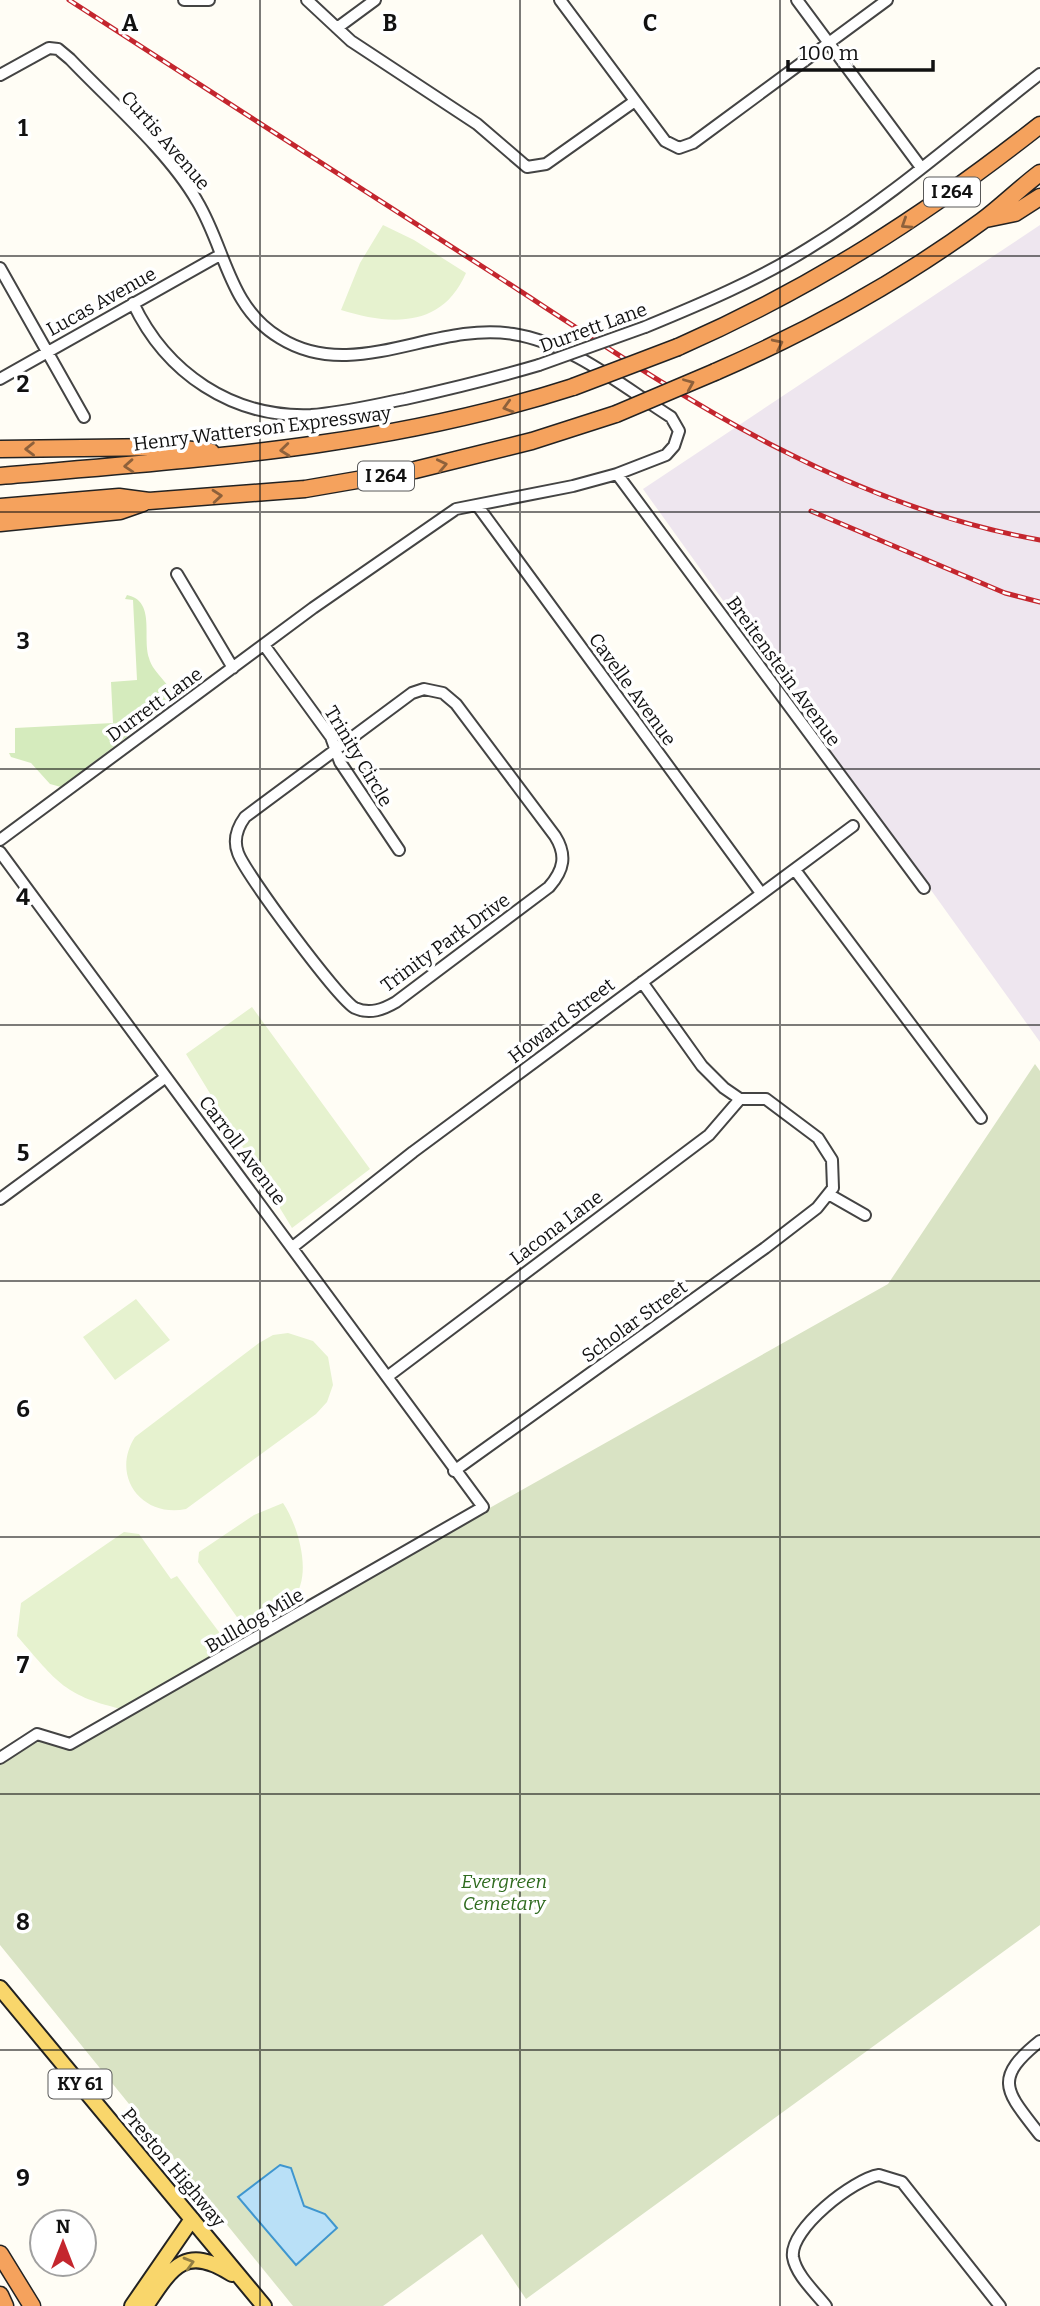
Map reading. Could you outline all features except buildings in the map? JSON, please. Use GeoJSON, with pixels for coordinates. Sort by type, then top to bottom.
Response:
{"type":"FeatureCollection","features":[{"type":"Feature","properties":{"kind":"highway","name":"Henry Watterson Expressway"},"geometry":{"type":"LineString","coordinates":[[0,476],[339,443],[433,426],[573,387],[678,348],[778,300],[860,254],[915,219],[1040,125]]}},
{"type":"Feature","properties":{"kind":"highway","name":"I 264"},"geometry":{"type":"LineString","coordinates":[[0,507],[118,498],[149,501],[305,489],[404,473],[532,441],[616,414],[778,345],[858,302],[983,219],[1040,173]]}},
{"type":"Feature","properties":{"kind":"highway"},"geometry":{"type":"LineString","coordinates":[[983,219],[1015,213],[1040,197]]}},
{"type":"Feature","properties":{"kind":"highway"},"geometry":{"type":"LineString","coordinates":[[0,449],[164,447],[245,454]]}},
{"type":"Feature","properties":{"kind":"highway"},"geometry":{"type":"LineString","coordinates":[[0,523],[120,511],[149,501]]}},
{"type":"Feature","properties":{"kind":"highway"},"geometry":{"type":"LineString","coordinates":[[0,2254],[32,2306]]}},
{"type":"Feature","properties":{"kind":"highway"},"geometry":{"type":"LineString","coordinates":[[0,2295],[5,2306]]}},
{"type":"Feature","properties":{"kind":"main road","name":"Preston Highway"},"geometry":{"type":"LineString","coordinates":[[0,1988],[264,2306]]}},
{"type":"Feature","properties":{"kind":"main road"},"geometry":{"type":"LineString","coordinates":[[132,2306],[192,2219]]}},
{"type":"Feature","properties":{"kind":"main road"},"geometry":{"type":"LineString","coordinates":[[146,2306],[169,2274],[187,2261],[212,2262],[245,2283]]}},
{"type":"Feature","properties":{"kind":"street"},"geometry":{"type":"LineString","coordinates":[[184,0],[209,0]]}},
{"type":"Feature","properties":{"kind":"street"},"geometry":{"type":"LineString","coordinates":[[306,0],[351,41],[477,124],[527,167],[546,164],[635,102]]}},
{"type":"Feature","properties":{"kind":"street"},"geometry":{"type":"LineString","coordinates":[[337,28],[375,0]]}},
{"type":"Feature","properties":{"kind":"street"},"geometry":{"type":"LineString","coordinates":[[560,0],[665,141],[679,148],[693,143],[887,0]]}},
{"type":"Feature","properties":{"kind":"street"},"geometry":{"type":"LineString","coordinates":[[797,0],[920,166]]}},
{"type":"Feature","properties":{"kind":"street","name":"Curtis Avenue"},"geometry":{"type":"LineString","coordinates":[[0,75],[40,52],[55,48],[70,59],[181,177],[197,200],[220,256],[249,311],[274,334],[302,349],[343,356],[366,355],[458,333],[503,332],[534,338],[563,350],[671,417],[679,431],[670,452]]}},
{"type":"Feature","properties":{"kind":"street","name":"Durrett Lane"},"geometry":{"type":"LineString","coordinates":[[132,303],[150,334],[181,370],[225,398],[272,413],[309,415],[349,410],[463,386],[539,365],[645,327],[754,278],[809,248],[1040,74]]}},
{"type":"Feature","properties":{"kind":"street","name":"Lucas Avenue"},"geometry":{"type":"LineString","coordinates":[[0,379],[220,256]]}},
{"type":"Feature","properties":{"kind":"street"},"geometry":{"type":"LineString","coordinates":[[0,268],[83,417]]}},
{"type":"Feature","properties":{"kind":"street","name":"Durrett Lane"},"geometry":{"type":"LineString","coordinates":[[0,840],[264,645],[456,509],[573,486],[617,474],[670,452]]}},
{"type":"Feature","properties":{"kind":"street","name":"Breitenstein Avenue"},"geometry":{"type":"LineString","coordinates":[[617,474],[924,888]]}},
{"type":"Feature","properties":{"kind":"street","name":"Cavelle Avenue"},"geometry":{"type":"LineString","coordinates":[[477,505],[761,893]]}},
{"type":"Feature","properties":{"kind":"street"},"geometry":{"type":"LineString","coordinates":[[177,574],[233,668]]}},
{"type":"Feature","properties":{"kind":"street","name":"Trinity Circle"},"geometry":{"type":"LineString","coordinates":[[264,645],[331,737],[368,808],[399,850]]}},
{"type":"Feature","properties":{"kind":"street","name":"Trinity Park Drive"},"geometry":{"type":"LineString","coordinates":[[424,689],[443,693],[456,704],[555,836],[563,855],[562,869],[549,887],[396,1002],[379,1010],[360,1010],[341,995],[256,882],[236,848],[237,830],[244,817],[335,749],[412,693],[424,689]]}},
{"type":"Feature","properties":{"kind":"street","name":"Howard Street"},"geometry":{"type":"LineString","coordinates":[[294,1246],[413,1152],[853,826]]}},
{"type":"Feature","properties":{"kind":"street","name":"Carroll Avenue"},"geometry":{"type":"LineString","coordinates":[[0,852],[294,1246],[454,1471]]}},
{"type":"Feature","properties":{"kind":"street"},"geometry":{"type":"LineString","coordinates":[[795,870],[981,1118]]}},
{"type":"Feature","properties":{"kind":"street"},"geometry":{"type":"LineString","coordinates":[[642,982],[702,1066],[724,1088],[740,1099],[766,1099],[818,1138],[832,1160],[834,1180],[830,1195],[864,1215]]}},
{"type":"Feature","properties":{"kind":"street"},"geometry":{"type":"LineString","coordinates":[[0,1199],[166,1077]]}},
{"type":"Feature","properties":{"kind":"street","name":"Lacona Lane"},"geometry":{"type":"LineString","coordinates":[[387,1377],[709,1135],[740,1099]]}},
{"type":"Feature","properties":{"kind":"street","name":"Scholar Street"},"geometry":{"type":"LineString","coordinates":[[454,1471],[765,1248],[830,1195]]}},
{"type":"Feature","properties":{"kind":"street","name":"Bulldog Mile"},"geometry":{"type":"LineString","coordinates":[[0,1758],[37,1734],[70,1744],[483,1507],[454,1471]]}},
{"type":"Feature","properties":{"kind":"street"},"geometry":{"type":"LineString","coordinates":[[1040,2041],[1017,2059],[1009,2084],[1013,2099],[1040,2135]]}},
{"type":"Feature","properties":{"kind":"street"},"geometry":{"type":"LineString","coordinates":[[826,2306],[796,2267],[793,2252],[802,2229],[834,2202],[872,2176],[887,2175],[899,2180],[1000,2306]]}},
{"type":"Feature","properties":{"kind":"shaded area"},"geometry":{"type":"Polygon","coordinates":[[[1040,225],[1040,1042],[643,489],[1040,225]]]}},
{"type":"Feature","properties":{"kind":"green space"},"geometry":{"type":"Polygon","coordinates":[[[383,225],[414,240],[466,273],[456,291],[443,305],[429,313],[395,320],[341,310],[360,263],[383,225]]]}},
{"type":"Feature","properties":{"kind":"green space"},"geometry":{"type":"Polygon","coordinates":[[[127,595],[142,604],[151,664],[175,700],[61,787],[50,784],[31,763],[11,757],[9,753],[15,753],[15,728],[113,723],[111,682],[137,680],[133,600],[125,599],[127,595]]]}},
{"type":"Feature","properties":{"kind":"green space"},"geometry":{"type":"Polygon","coordinates":[[[252,1007],[370,1169],[292,1228],[186,1054],[252,1007]]]}},
{"type":"Feature","properties":{"kind":"green space","name":"Evergreen Cemetary"},"geometry":{"type":"Polygon","coordinates":[[[1035,1064],[1040,1071],[1040,1925],[526,2299],[482,2234],[383,2306],[293,2306],[0,1945],[0,1758],[37,1734],[70,1744],[888,1284],[1035,1064]]]}},
{"type":"Feature","properties":{"kind":"green space"},"geometry":{"type":"Polygon","coordinates":[[[136,1299],[170,1340],[115,1380],[83,1337],[136,1299]]]}},
{"type":"Feature","properties":{"kind":"green space"},"geometry":{"type":"Polygon","coordinates":[[[288,1333],[313,1341],[328,1357],[333,1385],[327,1402],[316,1414],[186,1509],[156,1507],[144,1500],[135,1491],[126,1466],[128,1452],[135,1437],[259,1343],[273,1335],[288,1333]]]}},
{"type":"Feature","properties":{"kind":"green space"},"geometry":{"type":"Polygon","coordinates":[[[283,1503],[294,1524],[301,1551],[303,1565],[299,1590],[282,1608],[244,1627],[198,1562],[199,1552],[254,1515],[283,1503]]]}},
{"type":"Feature","properties":{"kind":"green space"},"geometry":{"type":"Polygon","coordinates":[[[124,1532],[139,1534],[171,1579],[177,1576],[231,1648],[126,1710],[75,1693],[53,1676],[17,1636],[21,1603],[124,1532]]]}},
{"type":"Feature","properties":{"kind":"water"},"geometry":{"type":"Polygon","coordinates":[[[280,2165],[291,2168],[304,2206],[325,2214],[337,2228],[296,2265],[238,2197],[280,2165]]]}},
{"type":"Feature","properties":{"kind":"railway"},"geometry":{"type":"LineString","coordinates":[[69,0],[624,358],[754,435],[821,469],[890,498],[963,522],[1040,540]]}},
{"type":"Feature","properties":{"kind":"railway"},"geometry":{"type":"LineString","coordinates":[[811,511],[1005,593],[1040,602]]}}]}
